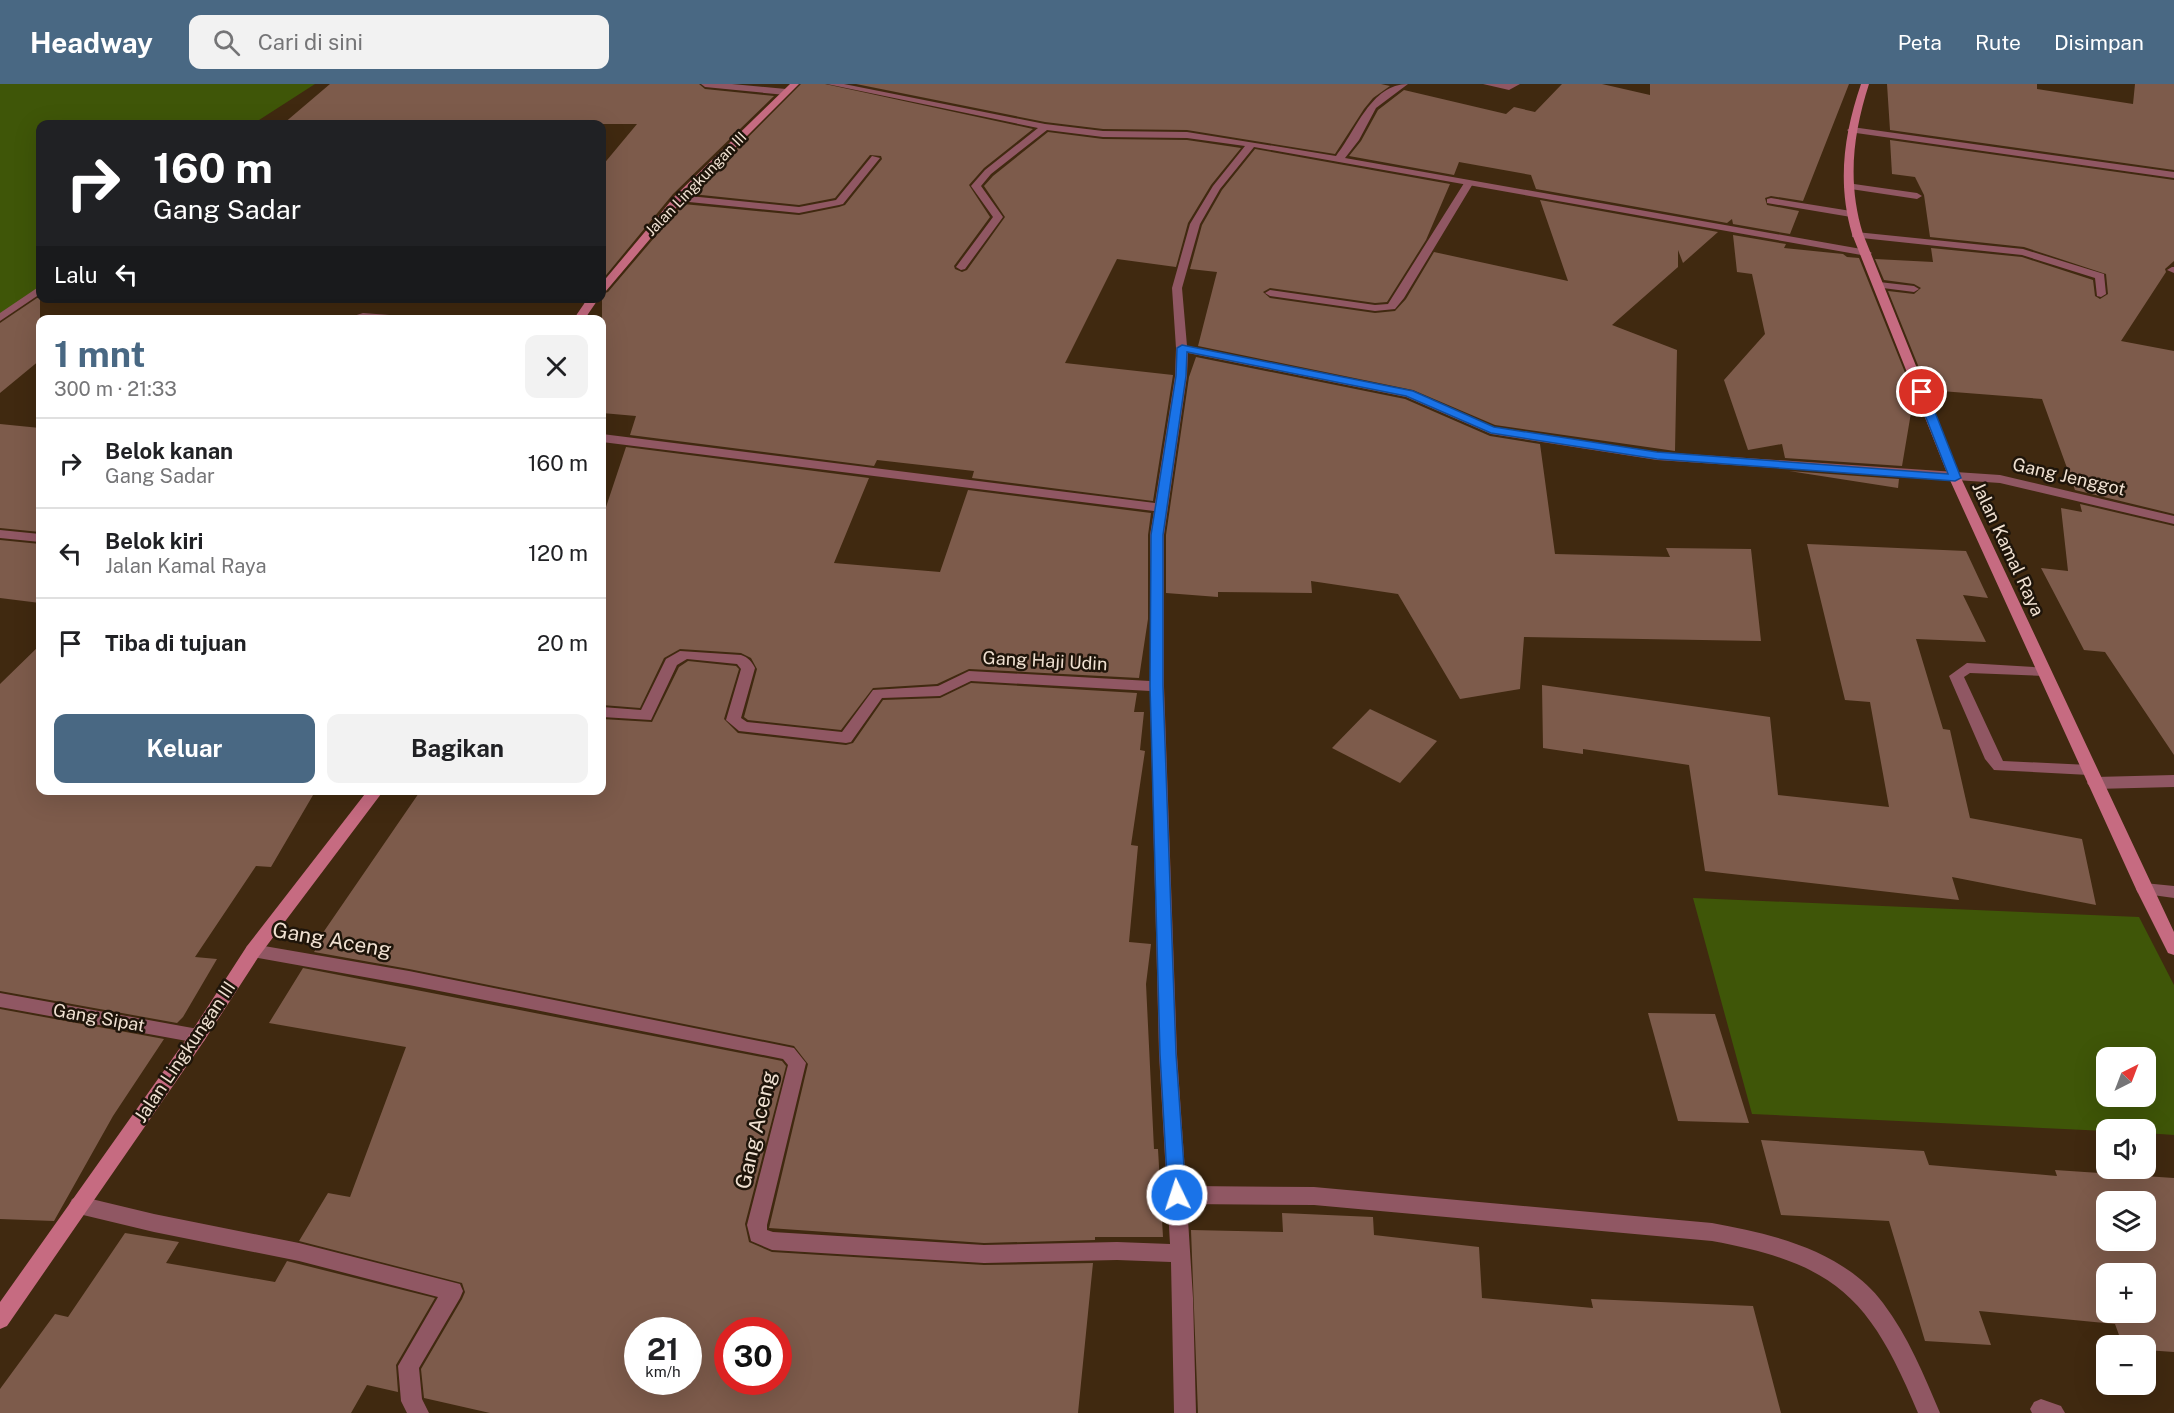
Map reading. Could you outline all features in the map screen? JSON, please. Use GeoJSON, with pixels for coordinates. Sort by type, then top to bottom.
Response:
{"type":"FeatureCollection","features":[{"type":"Feature","properties":{"kind":"main road","name":"Jalan Lingkungan III"},"geometry":{"type":"LineString","coordinates":[[606,278],[679,198],[795,84]]}},
{"type":"Feature","properties":{"kind":"main road","name":"Jalan Kamal Raya"},"geometry":{"type":"LineString","coordinates":[[1865,84],[1856,107],[1847,186],[1856,235],[1867,253],[1955,478],[2144,889],[2174,948]]}},
{"type":"Feature","properties":{"kind":"main road","name":"Jalan Lingkungan III"},"geometry":{"type":"LineString","coordinates":[[0,1319],[198,1036],[253,951],[373,795]]}},
{"type":"Feature","properties":{"kind":"street"},"geometry":{"type":"LineString","coordinates":[[705,84],[786,92]]}},
{"type":"Feature","properties":{"kind":"street"},"geometry":{"type":"LineString","coordinates":[[831,84],[1045,127],[1103,134],[1188,135],[1252,144],[1867,253]]}},
{"type":"Feature","properties":{"kind":"street"},"geometry":{"type":"LineString","coordinates":[[1339,159],[1354,140],[1372,106],[1404,84]]}},
{"type":"Feature","properties":{"kind":"street"},"geometry":{"type":"LineString","coordinates":[[1487,84],[1509,87],[1516,84]]}},
{"type":"Feature","properties":{"kind":"street"},"geometry":{"type":"LineString","coordinates":[[961,267],[998,217],[976,186],[988,172],[1045,127]]}},
{"type":"Feature","properties":{"kind":"street"},"geometry":{"type":"LineString","coordinates":[[1852,130],[2174,175]]}},
{"type":"Feature","properties":{"kind":"street"},"geometry":{"type":"LineString","coordinates":[[1185,1413],[1180,1253],[1168,1054],[1156,686],[1157,535],[1181,376],[1182,348],[1177,288],[1194,224],[1216,188],[1252,144]]}},
{"type":"Feature","properties":{"kind":"street"},"geometry":{"type":"LineString","coordinates":[[679,198],[799,210],[840,202],[875,158]]}},
{"type":"Feature","properties":{"kind":"street"},"geometry":{"type":"LineString","coordinates":[[1270,293],[1375,308],[1391,307],[1469,182]]}},
{"type":"Feature","properties":{"kind":"street"},"geometry":{"type":"LineString","coordinates":[[1847,186],[1917,196]]}},
{"type":"Feature","properties":{"kind":"street"},"geometry":{"type":"LineString","coordinates":[[1771,201],[1851,214]]}},
{"type":"Feature","properties":{"kind":"street"},"geometry":{"type":"LineString","coordinates":[[1856,235],[2023,252],[2100,276],[2101,294]]}},
{"type":"Feature","properties":{"kind":"street"},"geometry":{"type":"LineString","coordinates":[[1879,285],[1914,290]]}},
{"type":"Feature","properties":{"kind":"street"},"geometry":{"type":"LineString","coordinates":[[0,318],[36,292]]}},
{"type":"Feature","properties":{"kind":"street","name":"Gang Jenggot"},"geometry":{"type":"LineString","coordinates":[[1182,348],[1409,394],[1491,430],[1657,456],[1955,478],[2000,479],[2174,520]]}},
{"type":"Feature","properties":{"kind":"street"},"geometry":{"type":"LineString","coordinates":[[606,438],[1162,508]]}},
{"type":"Feature","properties":{"kind":"street"},"geometry":{"type":"LineString","coordinates":[[0,534],[36,538]]}},
{"type":"Feature","properties":{"kind":"street","name":"Gang Haji Udin"},"geometry":{"type":"LineString","coordinates":[[606,712],[646,716],[671,662],[684,654],[741,660],[748,668],[733,720],[744,727],[846,738],[878,693],[940,691],[969,676],[1156,686]]}},
{"type":"Feature","properties":{"kind":"street"},"geometry":{"type":"LineString","coordinates":[[2044,671],[1967,668],[1956,676],[1993,759],[1999,766],[2092,777],[2174,781]]}},
{"type":"Feature","properties":{"kind":"street"},"geometry":{"type":"LineString","coordinates":[[2144,889],[2174,892]]}},
{"type":"Feature","properties":{"kind":"street","name":"Gang Aceng"},"geometry":{"type":"LineString","coordinates":[[253,951],[409,978],[788,1053],[797,1063],[757,1225],[758,1235],[762,1238],[772,1241],[984,1254],[1117,1251],[1180,1253]]}},
{"type":"Feature","properties":{"kind":"street","name":"Gang Sipat"},"geometry":{"type":"LineString","coordinates":[[0,1000],[198,1036]]}},
{"type":"Feature","properties":{"kind":"street"},"geometry":{"type":"LineString","coordinates":[[1177,1195],[1314,1196],[1712,1232],[1756,1239],[1821,1264],[1842,1277],[1862,1295],[1889,1329],[1929,1413]]}},
{"type":"Feature","properties":{"kind":"street"},"geometry":{"type":"LineString","coordinates":[[80,1205],[154,1223],[299,1252],[453,1291],[408,1366],[412,1401],[418,1413]]}},
{"type":"Feature","properties":{"kind":"green space"},"geometry":{"type":"Polygon","coordinates":[[[0,84],[315,84],[259,120],[36,120],[36,292],[0,320],[0,84]]]}},
{"type":"Feature","properties":{"kind":"green space"},"geometry":{"type":"Polygon","coordinates":[[[1693,898],[2139,917],[2174,985],[2174,1135],[2156,1134],[2156,1119],[2096,1119],[2096,1131],[1752,1114],[1693,898]]]}},
{"type":"Feature","properties":{"kind":"building"},"geometry":{"type":"Polygon","coordinates":[[[330,84],[699,84],[705,89],[774,96],[673,194],[606,275],[606,161],[637,124],[606,124],[606,120],[288,120],[330,84]]]}},
{"type":"Feature","properties":{"kind":"building"},"geometry":{"type":"Polygon","coordinates":[[[801,84],[825,84],[1033,129],[984,168],[969,185],[990,217],[954,266],[962,272],[967,270],[1005,217],[984,186],[993,176],[1048,132],[1103,139],[1187,140],[1241,148],[1211,185],[1188,223],[1176,267],[1117,259],[1065,363],[1173,375],[1153,501],[972,478],[974,471],[877,460],[874,466],[630,435],[636,416],[606,413],[606,315],[602,315],[602,303],[606,303],[606,293],[683,204],[799,215],[839,207],[845,205],[882,159],[881,156],[870,155],[835,198],[799,205],[692,194],[801,84]]]}},
{"type":"Feature","properties":{"kind":"building"},"geometry":{"type":"Polygon","coordinates":[[[856,84],[1381,84],[1390,86],[1373,98],[1364,109],[1335,154],[1187,130],[1103,129],[1045,122],[856,84]]]}},
{"type":"Feature","properties":{"kind":"building"},"geometry":{"type":"Polygon","coordinates":[[[1562,84],[1602,84],[1650,95],[1650,84],[1849,84],[1803,201],[1771,196],[1765,198],[1767,205],[1799,211],[1790,234],[1733,224],[1732,219],[1727,223],[1536,189],[1531,175],[1459,162],[1454,175],[1349,156],[1361,141],[1378,110],[1404,90],[1506,114],[1514,107],[1535,112],[1562,84]]]}},
{"type":"Feature","properties":{"kind":"building"},"geometry":{"type":"Polygon","coordinates":[[[1887,84],[2037,84],[2037,89],[2133,104],[2135,84],[2174,84],[2174,170],[1890,130],[1887,84]]]}},
{"type":"Feature","properties":{"kind":"building"},"geometry":{"type":"Polygon","coordinates":[[[1890,140],[2174,180],[2174,261],[2165,269],[2166,272],[2121,341],[2174,351],[2174,514],[2075,490],[2042,399],[1928,390],[1888,291],[1914,294],[1921,288],[1914,284],[1884,280],[1875,259],[1933,262],[1931,248],[2022,257],[2093,280],[2095,296],[2100,299],[2108,294],[2106,274],[2024,247],[1930,237],[1924,195],[1915,177],[1892,174],[1890,140]]]}},
{"type":"Feature","properties":{"kind":"building"},"geometry":{"type":"Polygon","coordinates":[[[1255,149],[1450,184],[1426,240],[1387,302],[1375,303],[1270,288],[1263,292],[1270,298],[1375,313],[1395,311],[1406,299],[1434,252],[1568,281],[1540,200],[1718,232],[1683,263],[1678,250],[1678,267],[1612,325],[1677,350],[1675,451],[1495,425],[1413,390],[1198,346],[1217,272],[1190,269],[1202,225],[1222,190],[1255,149]]]}},
{"type":"Feature","properties":{"kind":"building"},"geometry":{"type":"Polygon","coordinates":[[[1733,235],[1786,244],[1784,248],[1843,254],[1847,257],[1859,258],[1914,395],[1902,466],[1785,458],[1782,444],[1748,450],[1724,380],[1765,334],[1752,274],[1737,272],[1733,235]]]}},
{"type":"Feature","properties":{"kind":"building"},"geometry":{"type":"Polygon","coordinates":[[[36,299],[36,303],[40,303],[40,315],[36,315],[36,363],[0,393],[0,323],[36,299]]]}},
{"type":"Feature","properties":{"kind":"building"},"geometry":{"type":"Polygon","coordinates":[[[1196,357],[1405,399],[1490,436],[1540,444],[1555,554],[1670,557],[1666,548],[1751,549],[1761,641],[1524,637],[1520,689],[1460,699],[1398,594],[1311,581],[1312,593],[1218,592],[1218,597],[1166,593],[1166,535],[1189,377],[1196,357]]]}},
{"type":"Feature","properties":{"kind":"building"},"geometry":{"type":"Polygon","coordinates":[[[0,424],[36,428],[36,532],[0,528],[0,424]]]}},
{"type":"Feature","properties":{"kind":"building"},"geometry":{"type":"Polygon","coordinates":[[[626,447],[869,478],[834,563],[940,572],[968,490],[1151,513],[1148,535],[1148,619],[1139,678],[969,669],[937,684],[873,688],[841,730],[748,720],[744,717],[757,669],[751,658],[741,653],[680,649],[664,658],[640,708],[606,705],[606,507],[626,447]]]}},
{"type":"Feature","properties":{"kind":"building"},"geometry":{"type":"Polygon","coordinates":[[[1789,471],[1899,479],[1898,488],[1789,471]]]}},
{"type":"Feature","properties":{"kind":"building"},"geometry":{"type":"Polygon","coordinates":[[[2080,504],[2174,526],[2174,755],[2105,652],[2084,650],[2041,568],[2068,571],[2061,508],[2082,512],[2080,504]]]}},
{"type":"Feature","properties":{"kind":"building"},"geometry":{"type":"Polygon","coordinates":[[[0,540],[36,544],[36,602],[0,598],[0,540]]]}},
{"type":"Feature","properties":{"kind":"building"},"geometry":{"type":"Polygon","coordinates":[[[1807,544],[1966,551],[1988,598],[1963,595],[1986,642],[1916,639],[1943,729],[1950,730],[1970,818],[2082,839],[2096,905],[1952,877],[1959,900],[1705,871],[1689,765],[1583,749],[1583,754],[1543,748],[1542,685],[1770,717],[1778,795],[1889,807],[1870,702],[1845,700],[1807,544]]]}},
{"type":"Feature","properties":{"kind":"building"},"geometry":{"type":"Polygon","coordinates":[[[36,649],[36,795],[313,795],[271,867],[256,866],[195,957],[217,959],[183,1017],[177,1023],[0,991],[0,684],[36,649]]]}},
{"type":"Feature","properties":{"kind":"building"},"geometry":{"type":"Polygon","coordinates":[[[688,661],[736,666],[739,669],[724,719],[738,733],[846,745],[853,743],[883,700],[940,698],[971,683],[1137,693],[1134,712],[1144,712],[1140,750],[1145,751],[1131,845],[1138,846],[1129,942],[1151,944],[1146,984],[1154,1149],[1158,1149],[1163,1237],[1095,1237],[1095,1240],[984,1243],[769,1228],[808,1064],[794,1046],[314,952],[321,941],[318,940],[418,795],[606,795],[606,719],[652,722],[679,667],[688,661]]]}},
{"type":"Feature","properties":{"kind":"building"},"geometry":{"type":"Polygon","coordinates":[[[1370,709],[1437,741],[1400,783],[1332,748],[1370,709]]]}},
{"type":"Feature","properties":{"kind":"building"},"geometry":{"type":"Polygon","coordinates":[[[303,968],[782,1061],[786,1066],[745,1224],[749,1242],[772,1252],[984,1265],[1093,1263],[1078,1413],[490,1413],[424,1398],[421,1369],[462,1299],[465,1292],[462,1283],[299,1241],[328,1193],[350,1197],[406,1047],[269,1023],[303,968]]]}},
{"type":"Feature","properties":{"kind":"building"},"geometry":{"type":"Polygon","coordinates":[[[0,1009],[164,1039],[113,1116],[54,1221],[0,1219],[0,1009]]]}},
{"type":"Feature","properties":{"kind":"building"},"geometry":{"type":"Polygon","coordinates":[[[1648,1013],[1715,1014],[1749,1123],[1678,1121],[1648,1013]]]}},
{"type":"Feature","properties":{"kind":"building"},"geometry":{"type":"Polygon","coordinates":[[[1761,1140],[1924,1151],[1929,1165],[2057,1176],[2055,1170],[2096,1173],[2096,1179],[2174,1178],[2174,1352],[2156,1351],[2156,1335],[2119,1335],[2115,1324],[2105,1323],[2156,1323],[2156,1263],[2096,1263],[2096,1322],[1979,1311],[1991,1345],[1925,1341],[1889,1221],[1781,1215],[1761,1140]]]}},
{"type":"Feature","properties":{"kind":"building"},"geometry":{"type":"Polygon","coordinates":[[[1282,1213],[1373,1217],[1374,1235],[1479,1247],[1482,1298],[1593,1308],[1591,1299],[1753,1306],[1781,1413],[1198,1413],[1191,1230],[1283,1232],[1282,1213]]]}},
{"type":"Feature","properties":{"kind":"building"},"geometry":{"type":"Polygon","coordinates":[[[125,1233],[179,1242],[166,1263],[275,1282],[287,1261],[435,1298],[396,1365],[398,1392],[367,1385],[351,1413],[0,1413],[0,1389],[55,1314],[68,1317],[125,1233]]]}},
{"type":"Feature","properties":{"kind":"route"},"geometry":{"type":"LineString","coordinates":[[1177,1195],[1168,1054],[1156,686],[1157,535],[1181,376],[1182,348],[1409,394],[1491,430],[1657,456],[1955,478],[1922,392]]}}]}
